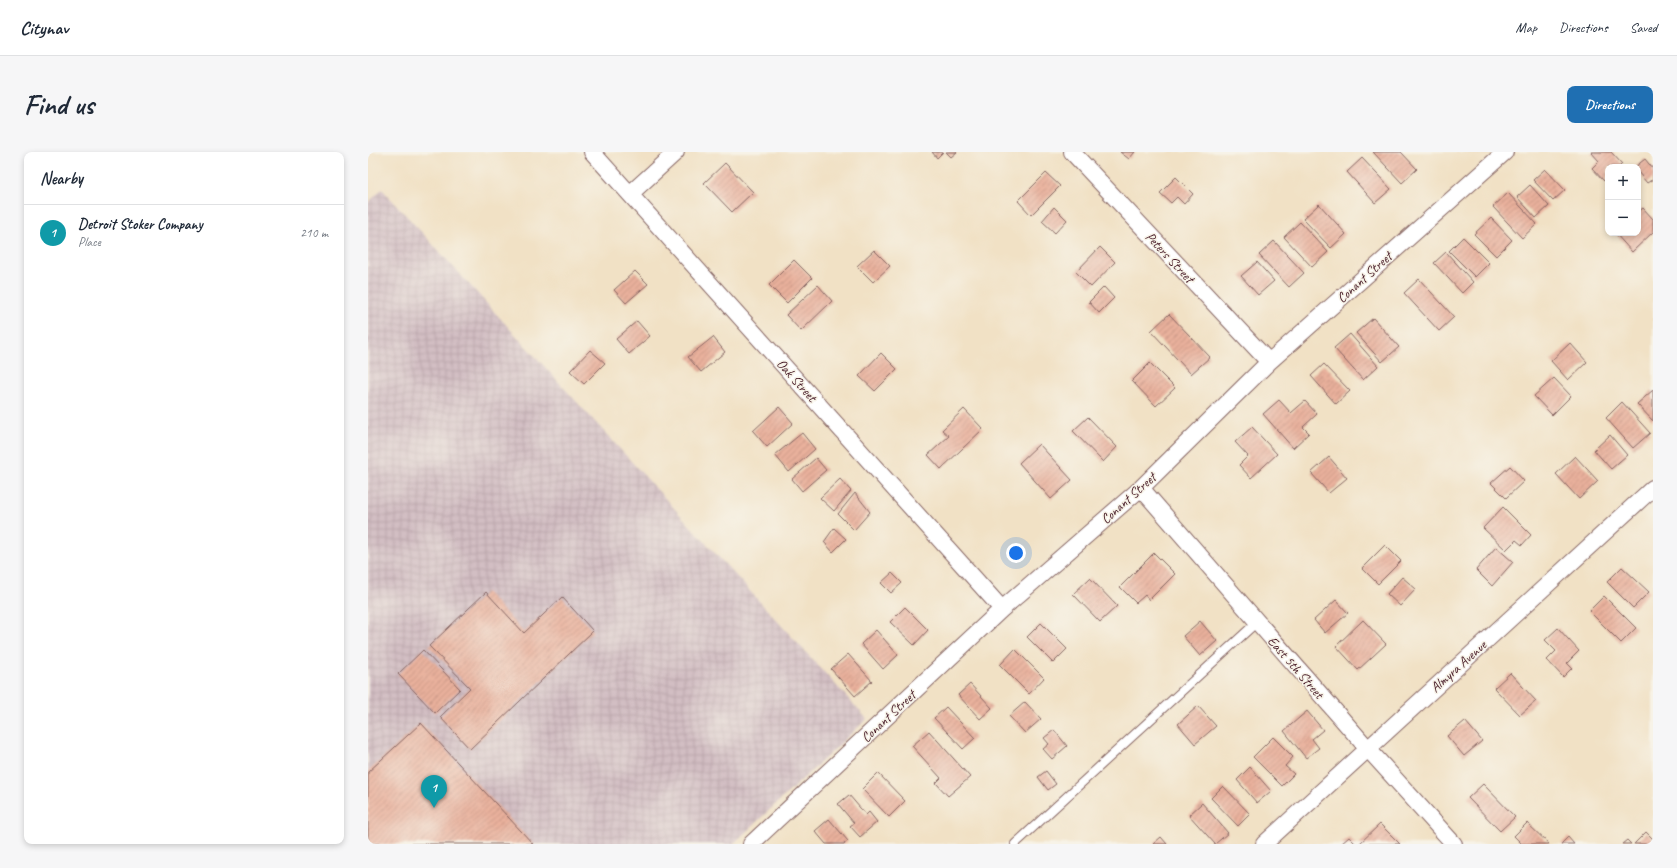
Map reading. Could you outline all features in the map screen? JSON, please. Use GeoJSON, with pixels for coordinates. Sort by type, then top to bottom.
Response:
{"type":"FeatureCollection","features":[{"type":"Feature","properties":{"kind":"street","name":"Oak Street"},"geometry":{"type":"LineString","coordinates":[[592,152],[1002,609]]}},
{"type":"Feature","properties":{"kind":"street"},"geometry":{"type":"LineString","coordinates":[[630,194],[676,152]]}},
{"type":"Feature","properties":{"kind":"street","name":"Peters Street"},"geometry":{"type":"LineString","coordinates":[[1072,152],[1269,362]]}},
{"type":"Feature","properties":{"kind":"street","name":"Conant Street"},"geometry":{"type":"LineString","coordinates":[[751,844],[1002,609],[1141,488],[1269,362],[1500,154]]}},
{"type":"Feature","properties":{"kind":"street","name":"East 5th Street"},"geometry":{"type":"LineString","coordinates":[[1141,488],[1368,749],[1454,844]]}},
{"type":"Feature","properties":{"kind":"street","name":"Almyra Avenue"},"geometry":{"type":"LineString","coordinates":[[1264,844],[1653,488]]}},
{"type":"Feature","properties":{"kind":"lane"},"geometry":{"type":"LineString","coordinates":[[1015,844],[1257,622]]}},
{"type":"Feature","properties":{"kind":"shaded area"},"geometry":{"type":"Polygon","coordinates":[[[382,189],[867,719],[733,844],[368,844],[368,203],[382,189]]]}},
{"type":"Feature","properties":{"kind":"building"},"geometry":{"type":"Polygon","coordinates":[[[932,152],[943,152],[937,158],[932,152]]]}},
{"type":"Feature","properties":{"kind":"building"},"geometry":{"type":"Polygon","coordinates":[[[946,152],[957,152],[951,157],[946,152]]]}},
{"type":"Feature","properties":{"kind":"building"},"geometry":{"type":"Polygon","coordinates":[[[1120,152],[1135,152],[1129,159],[1120,152]]]}},
{"type":"Feature","properties":{"kind":"building"},"geometry":{"type":"Polygon","coordinates":[[[1373,152],[1401,152],[1417,169],[1402,183],[1373,152]]]}},
{"type":"Feature","properties":{"kind":"building"},"geometry":{"type":"Polygon","coordinates":[[[1591,152],[1611,152],[1622,164],[1605,164],[1604,181],[1592,168],[1599,161],[1591,152]]]}},
{"type":"Feature","properties":{"kind":"building"},"geometry":{"type":"Polygon","coordinates":[[[1362,158],[1391,189],[1375,203],[1347,172],[1362,158]]]}},
{"type":"Feature","properties":{"kind":"building"},"geometry":{"type":"Polygon","coordinates":[[[1645,159],[1653,169],[1653,179],[1647,183],[1641,176],[1641,164],[1639,164],[1645,159]]]}},
{"type":"Feature","properties":{"kind":"building"},"geometry":{"type":"Polygon","coordinates":[[[725,163],[753,192],[732,212],[704,183],[725,163]]]}},
{"type":"Feature","properties":{"kind":"building"},"geometry":{"type":"Polygon","coordinates":[[[1545,169],[1565,190],[1553,201],[1533,180],[1545,169]]]}},
{"type":"Feature","properties":{"kind":"building"},"geometry":{"type":"Polygon","coordinates":[[[1046,173],[1060,186],[1031,215],[1018,201],[1046,173]]]}},
{"type":"Feature","properties":{"kind":"building"},"geometry":{"type":"Polygon","coordinates":[[[1176,177],[1193,194],[1184,204],[1177,197],[1171,203],[1160,193],[1176,177]]]}},
{"type":"Feature","properties":{"kind":"building"},"geometry":{"type":"Polygon","coordinates":[[[1530,185],[1549,206],[1536,218],[1517,197],[1530,185]]]}},
{"type":"Feature","properties":{"kind":"building"},"geometry":{"type":"Polygon","coordinates":[[[1508,193],[1537,224],[1522,238],[1493,207],[1508,193]]]}},
{"type":"Feature","properties":{"kind":"building"},"geometry":{"type":"Polygon","coordinates":[[[1319,204],[1346,234],[1331,248],[1303,219],[1319,204]]]}},
{"type":"Feature","properties":{"kind":"building"},"geometry":{"type":"Polygon","coordinates":[[[1054,207],[1067,220],[1055,233],[1042,221],[1054,207]]]}},
{"type":"Feature","properties":{"kind":"building"},"geometry":{"type":"Polygon","coordinates":[[[1643,208],[1653,219],[1653,232],[1632,252],[1618,236],[1641,236],[1641,210],[1643,208]]]}},
{"type":"Feature","properties":{"kind":"building"},"geometry":{"type":"Polygon","coordinates":[[[1491,218],[1512,240],[1496,256],[1474,234],[1491,218]]]}},
{"type":"Feature","properties":{"kind":"building"},"geometry":{"type":"Polygon","coordinates":[[[1300,222],[1328,252],[1312,267],[1284,237],[1300,222]]]}},
{"type":"Feature","properties":{"kind":"building"},"geometry":{"type":"Polygon","coordinates":[[[1463,237],[1489,263],[1475,277],[1449,251],[1463,237]]]}},
{"type":"Feature","properties":{"kind":"building"},"geometry":{"type":"Polygon","coordinates":[[[1274,241],[1304,273],[1289,287],[1259,255],[1274,241]]]}},
{"type":"Feature","properties":{"kind":"building"},"geometry":{"type":"Polygon","coordinates":[[[1100,247],[1115,262],[1091,287],[1076,272],[1100,247]]]}},
{"type":"Feature","properties":{"kind":"building"},"geometry":{"type":"Polygon","coordinates":[[[874,250],[890,266],[873,282],[857,266],[874,250]]]}},
{"type":"Feature","properties":{"kind":"building"},"geometry":{"type":"Polygon","coordinates":[[[1446,252],[1473,282],[1462,293],[1434,263],[1446,252]]]}},
{"type":"Feature","properties":{"kind":"building"},"geometry":{"type":"Polygon","coordinates":[[[794,260],[812,278],[787,303],[769,285],[794,260]]]}},
{"type":"Feature","properties":{"kind":"building"},"geometry":{"type":"Polygon","coordinates":[[[1257,262],[1274,281],[1258,295],[1241,276],[1257,262]]]}},
{"type":"Feature","properties":{"kind":"building"},"geometry":{"type":"Polygon","coordinates":[[[635,271],[648,284],[626,303],[614,290],[635,271]]]}},
{"type":"Feature","properties":{"kind":"building"},"geometry":{"type":"Polygon","coordinates":[[[1419,279],[1454,317],[1439,331],[1404,293],[1419,279]]]}},
{"type":"Feature","properties":{"kind":"building"},"geometry":{"type":"Polygon","coordinates":[[[818,285],[832,301],[801,331],[786,315],[818,285]]]}},
{"type":"Feature","properties":{"kind":"building"},"geometry":{"type":"Polygon","coordinates":[[[1104,287],[1114,298],[1099,313],[1089,302],[1104,287]]]}},
{"type":"Feature","properties":{"kind":"building"},"geometry":{"type":"Polygon","coordinates":[[[1169,314],[1210,357],[1191,374],[1151,331],[1169,314]]]}},
{"type":"Feature","properties":{"kind":"building"},"geometry":{"type":"Polygon","coordinates":[[[1373,318],[1399,347],[1382,362],[1356,333],[1373,318]]]}},
{"type":"Feature","properties":{"kind":"building"},"geometry":{"type":"Polygon","coordinates":[[[637,321],[650,336],[629,354],[616,339],[637,321]]]}},
{"type":"Feature","properties":{"kind":"building"},"geometry":{"type":"Polygon","coordinates":[[[1350,334],[1378,366],[1363,380],[1334,348],[1350,334]]]}},
{"type":"Feature","properties":{"kind":"building"},"geometry":{"type":"Polygon","coordinates":[[[713,337],[725,352],[701,372],[688,357],[713,337]]]}},
{"type":"Feature","properties":{"kind":"building"},"geometry":{"type":"Polygon","coordinates":[[[1570,343],[1587,362],[1568,380],[1551,361],[1570,343]]]}},
{"type":"Feature","properties":{"kind":"building"},"geometry":{"type":"Polygon","coordinates":[[[590,350],[605,363],[584,384],[570,371],[590,350]]]}},
{"type":"Feature","properties":{"kind":"building"},"geometry":{"type":"Polygon","coordinates":[[[881,353],[897,369],[875,391],[859,376],[881,353]]]}},
{"type":"Feature","properties":{"kind":"building"},"geometry":{"type":"Polygon","coordinates":[[[1150,363],[1175,388],[1156,406],[1132,381],[1150,363]]]}},
{"type":"Feature","properties":{"kind":"building"},"geometry":{"type":"Polygon","coordinates":[[[1324,364],[1350,391],[1336,404],[1311,376],[1324,364]]]}},
{"type":"Feature","properties":{"kind":"building"},"geometry":{"type":"Polygon","coordinates":[[[1554,378],[1571,396],[1552,415],[1534,396],[1554,378]]]}},
{"type":"Feature","properties":{"kind":"building"},"geometry":{"type":"Polygon","coordinates":[[[1653,390],[1653,421],[1637,404],[1653,390]]]}},
{"type":"Feature","properties":{"kind":"building"},"geometry":{"type":"Polygon","coordinates":[[[1279,400],[1291,413],[1305,401],[1317,414],[1303,427],[1309,433],[1293,448],[1263,414],[1279,400]]]}},
{"type":"Feature","properties":{"kind":"building"},"geometry":{"type":"Polygon","coordinates":[[[1622,402],[1650,433],[1633,448],[1606,418],[1622,402]]]}},
{"type":"Feature","properties":{"kind":"building"},"geometry":{"type":"Polygon","coordinates":[[[779,407],[793,423],[767,447],[753,431],[779,407]]]}},
{"type":"Feature","properties":{"kind":"building"},"geometry":{"type":"Polygon","coordinates":[[[964,409],[983,429],[941,469],[928,455],[949,436],[942,430],[964,409]]]}},
{"type":"Feature","properties":{"kind":"building"},"geometry":{"type":"Polygon","coordinates":[[[1088,417],[1117,447],[1103,462],[1073,431],[1088,417]]]}},
{"type":"Feature","properties":{"kind":"building"},"geometry":{"type":"Polygon","coordinates":[[[1252,427],[1277,454],[1251,478],[1239,465],[1248,456],[1235,442],[1252,427]]]}},
{"type":"Feature","properties":{"kind":"building"},"geometry":{"type":"Polygon","coordinates":[[[802,433],[815,449],[789,472],[775,455],[802,433]]]}},
{"type":"Feature","properties":{"kind":"building"},"geometry":{"type":"Polygon","coordinates":[[[1610,435],[1627,455],[1611,469],[1594,450],[1610,435]]]}},
{"type":"Feature","properties":{"kind":"building"},"geometry":{"type":"Polygon","coordinates":[[[1039,444],[1072,480],[1051,499],[1019,463],[1039,444]]]}},
{"type":"Feature","properties":{"kind":"building"},"geometry":{"type":"Polygon","coordinates":[[[1575,456],[1598,481],[1579,499],[1556,474],[1575,456]]]}},
{"type":"Feature","properties":{"kind":"building"},"geometry":{"type":"Polygon","coordinates":[[[1329,457],[1347,478],[1329,493],[1311,473],[1329,457]]]}},
{"type":"Feature","properties":{"kind":"building"},"geometry":{"type":"Polygon","coordinates":[[[816,458],[826,470],[802,491],[792,479],[816,458]]]}},
{"type":"Feature","properties":{"kind":"building"},"geometry":{"type":"Polygon","coordinates":[[[1510,466],[1524,481],[1506,498],[1491,483],[1510,466]]]}},
{"type":"Feature","properties":{"kind":"building"},"geometry":{"type":"Polygon","coordinates":[[[840,479],[851,491],[834,511],[820,498],[840,479]]]}},
{"type":"Feature","properties":{"kind":"building"},"geometry":{"type":"Polygon","coordinates":[[[855,493],[870,512],[854,530],[838,514],[855,493]]]}},
{"type":"Feature","properties":{"kind":"building"},"geometry":{"type":"Polygon","coordinates":[[[1503,507],[1531,535],[1522,545],[1516,540],[1506,550],[1483,528],[1503,507]]]}},
{"type":"Feature","properties":{"kind":"building"},"geometry":{"type":"Polygon","coordinates":[[[834,528],[846,539],[833,552],[824,542],[834,528]]]}},
{"type":"Feature","properties":{"kind":"building"},"geometry":{"type":"Polygon","coordinates":[[[1385,545],[1401,561],[1378,584],[1362,568],[1385,545]]]}},
{"type":"Feature","properties":{"kind":"building"},"geometry":{"type":"Polygon","coordinates":[[[1496,547],[1513,562],[1492,586],[1476,570],[1496,547]]]}},
{"type":"Feature","properties":{"kind":"building"},"geometry":{"type":"Polygon","coordinates":[[[1154,553],[1175,574],[1149,600],[1145,595],[1136,603],[1120,587],[1154,553]]]}},
{"type":"Feature","properties":{"kind":"building"},"geometry":{"type":"Polygon","coordinates":[[[1622,567],[1649,592],[1633,608],[1607,582],[1622,567]]]}},
{"type":"Feature","properties":{"kind":"building"},"geometry":{"type":"Polygon","coordinates":[[[892,573],[902,583],[891,593],[881,583],[892,573]]]}},
{"type":"Feature","properties":{"kind":"building"},"geometry":{"type":"Polygon","coordinates":[[[1402,577],[1416,589],[1400,606],[1387,594],[1402,577]]]}},
{"type":"Feature","properties":{"kind":"building"},"geometry":{"type":"Polygon","coordinates":[[[1090,578],[1117,606],[1100,622],[1073,594],[1090,578]]]}},
{"type":"Feature","properties":{"kind":"building"},"geometry":{"type":"Polygon","coordinates":[[[486,592],[524,633],[562,597],[593,631],[470,749],[440,717],[470,688],[429,646],[486,592]]]}},
{"type":"Feature","properties":{"kind":"building"},"geometry":{"type":"Polygon","coordinates":[[[1604,596],[1636,628],[1621,643],[1589,611],[1604,596]]]}},
{"type":"Feature","properties":{"kind":"building"},"geometry":{"type":"Polygon","coordinates":[[[1336,600],[1348,613],[1325,633],[1314,620],[1336,600]]]}},
{"type":"Feature","properties":{"kind":"building"},"geometry":{"type":"Polygon","coordinates":[[[905,607],[928,630],[914,645],[890,622],[905,607]]]}},
{"type":"Feature","properties":{"kind":"building"},"geometry":{"type":"Polygon","coordinates":[[[1363,620],[1386,644],[1358,670],[1336,646],[1363,620]]]}},
{"type":"Feature","properties":{"kind":"building"},"geometry":{"type":"Polygon","coordinates":[[[1200,621],[1217,641],[1200,656],[1183,636],[1200,621]]]}},
{"type":"Feature","properties":{"kind":"building"},"geometry":{"type":"Polygon","coordinates":[[[1041,623],[1067,649],[1053,663],[1027,637],[1041,623]]]}},
{"type":"Feature","properties":{"kind":"building"},"geometry":{"type":"Polygon","coordinates":[[[1558,628],[1579,651],[1567,663],[1572,668],[1563,677],[1547,660],[1556,651],[1545,640],[1558,628]]]}},
{"type":"Feature","properties":{"kind":"building"},"geometry":{"type":"Polygon","coordinates":[[[876,630],[898,655],[883,669],[861,644],[876,630]]]}},
{"type":"Feature","properties":{"kind":"building"},"geometry":{"type":"Polygon","coordinates":[[[1015,649],[1044,678],[1029,694],[1000,665],[1015,649]]]}},
{"type":"Feature","properties":{"kind":"building"},"geometry":{"type":"Polygon","coordinates":[[[423,650],[460,689],[435,713],[398,674],[423,650]]]}},
{"type":"Feature","properties":{"kind":"building"},"geometry":{"type":"Polygon","coordinates":[[[848,654],[872,681],[855,696],[831,669],[848,654]]]}},
{"type":"Feature","properties":{"kind":"building"},"geometry":{"type":"Polygon","coordinates":[[[1510,673],[1536,701],[1520,715],[1494,688],[1510,673]]]}},
{"type":"Feature","properties":{"kind":"building"},"geometry":{"type":"Polygon","coordinates":[[[970,684],[992,708],[980,719],[958,695],[970,684]]]}},
{"type":"Feature","properties":{"kind":"building"},"geometry":{"type":"Polygon","coordinates":[[[1025,702],[1041,719],[1025,733],[1009,716],[1025,702]]]}},
{"type":"Feature","properties":{"kind":"building"},"geometry":{"type":"Polygon","coordinates":[[[1198,706],[1216,726],[1195,744],[1178,724],[1198,706]]]}},
{"type":"Feature","properties":{"kind":"building"},"geometry":{"type":"Polygon","coordinates":[[[946,707],[975,738],[963,749],[934,718],[946,707]]]}},
{"type":"Feature","properties":{"kind":"building"},"geometry":{"type":"Polygon","coordinates":[[[1307,711],[1323,730],[1312,739],[1319,748],[1306,758],[1284,731],[1307,711]]]}},
{"type":"Feature","properties":{"kind":"building"},"geometry":{"type":"Polygon","coordinates":[[[1465,721],[1482,741],[1464,756],[1447,736],[1465,721]]]}},
{"type":"Feature","properties":{"kind":"building"},"geometry":{"type":"Polygon","coordinates":[[[421,723],[533,844],[368,844],[368,772],[421,723]]]}},
{"type":"Feature","properties":{"kind":"building"},"geometry":{"type":"Polygon","coordinates":[[[1054,730],[1067,746],[1052,759],[1043,749],[1049,744],[1044,738],[1054,730]]]}},
{"type":"Feature","properties":{"kind":"building"},"geometry":{"type":"Polygon","coordinates":[[[929,731],[970,777],[948,796],[936,783],[941,778],[912,746],[929,731]]]}},
{"type":"Feature","properties":{"kind":"building"},"geometry":{"type":"Polygon","coordinates":[[[1273,737],[1293,757],[1285,766],[1294,774],[1282,786],[1253,757],[1273,737]]]}},
{"type":"Feature","properties":{"kind":"building"},"geometry":{"type":"Polygon","coordinates":[[[1250,767],[1271,791],[1257,803],[1237,780],[1250,767]]]}},
{"type":"Feature","properties":{"kind":"building"},"geometry":{"type":"Polygon","coordinates":[[[1046,771],[1056,784],[1048,790],[1038,777],[1046,771]]]}},
{"type":"Feature","properties":{"kind":"building"},"geometry":{"type":"Polygon","coordinates":[[[878,773],[905,801],[889,817],[862,789],[878,773]]]}},
{"type":"Feature","properties":{"kind":"building"},"geometry":{"type":"Polygon","coordinates":[[[1483,784],[1515,817],[1500,831],[1468,798],[1483,784]]]}},
{"type":"Feature","properties":{"kind":"building"},"geometry":{"type":"Polygon","coordinates":[[[1223,786],[1250,814],[1238,826],[1211,798],[1223,786]]]}},
{"type":"Feature","properties":{"kind":"building"},"geometry":{"type":"Polygon","coordinates":[[[849,795],[866,815],[869,812],[877,822],[860,837],[850,826],[854,823],[838,804],[849,795]]]}},
{"type":"Feature","properties":{"kind":"building"},"geometry":{"type":"Polygon","coordinates":[[[1202,803],[1228,833],[1215,844],[1189,815],[1202,803]]]}},
{"type":"Feature","properties":{"kind":"building"},"geometry":{"type":"Polygon","coordinates":[[[829,819],[848,841],[844,844],[826,844],[815,831],[829,819]]]}},
{"type":"Feature","properties":{"kind":"building"},"geometry":{"type":"Polygon","coordinates":[[[1527,823],[1549,844],[1522,844],[1514,836],[1527,823]]]}},
{"type":"Feature","properties":{"kind":"building"},"geometry":{"type":"Polygon","coordinates":[[[1380,824],[1400,844],[1359,844],[1380,824]]]}},
{"type":"Feature","properties":{"kind":"building"},"geometry":{"type":"Polygon","coordinates":[[[1646,832],[1653,839],[1653,844],[1634,844],[1646,832]]]}},
{"type":"Feature","properties":{"kind":"building"},"geometry":{"type":"Polygon","coordinates":[[[1161,837],[1167,844],[1153,844],[1161,837]]]}},
{"type":"Feature","properties":{"kind":"building"},"geometry":{"type":"Polygon","coordinates":[[[1349,837],[1356,844],[1341,844],[1349,837]]]}},
{"type":"Feature","properties":{"kind":"building"},"geometry":{"type":"Polygon","coordinates":[[[1568,837],[1574,844],[1561,844],[1568,837]]]}},
{"type":"Feature","properties":{"kind":"building"},"geometry":{"type":"Polygon","coordinates":[[[1627,840],[1631,844],[1622,844],[1627,840]]]}},
{"type":"Feature","properties":{"kind":"place","name":"Detroit Stoker Company"},"geometry":{"type":"Point","coordinates":[434,808]}}]}
